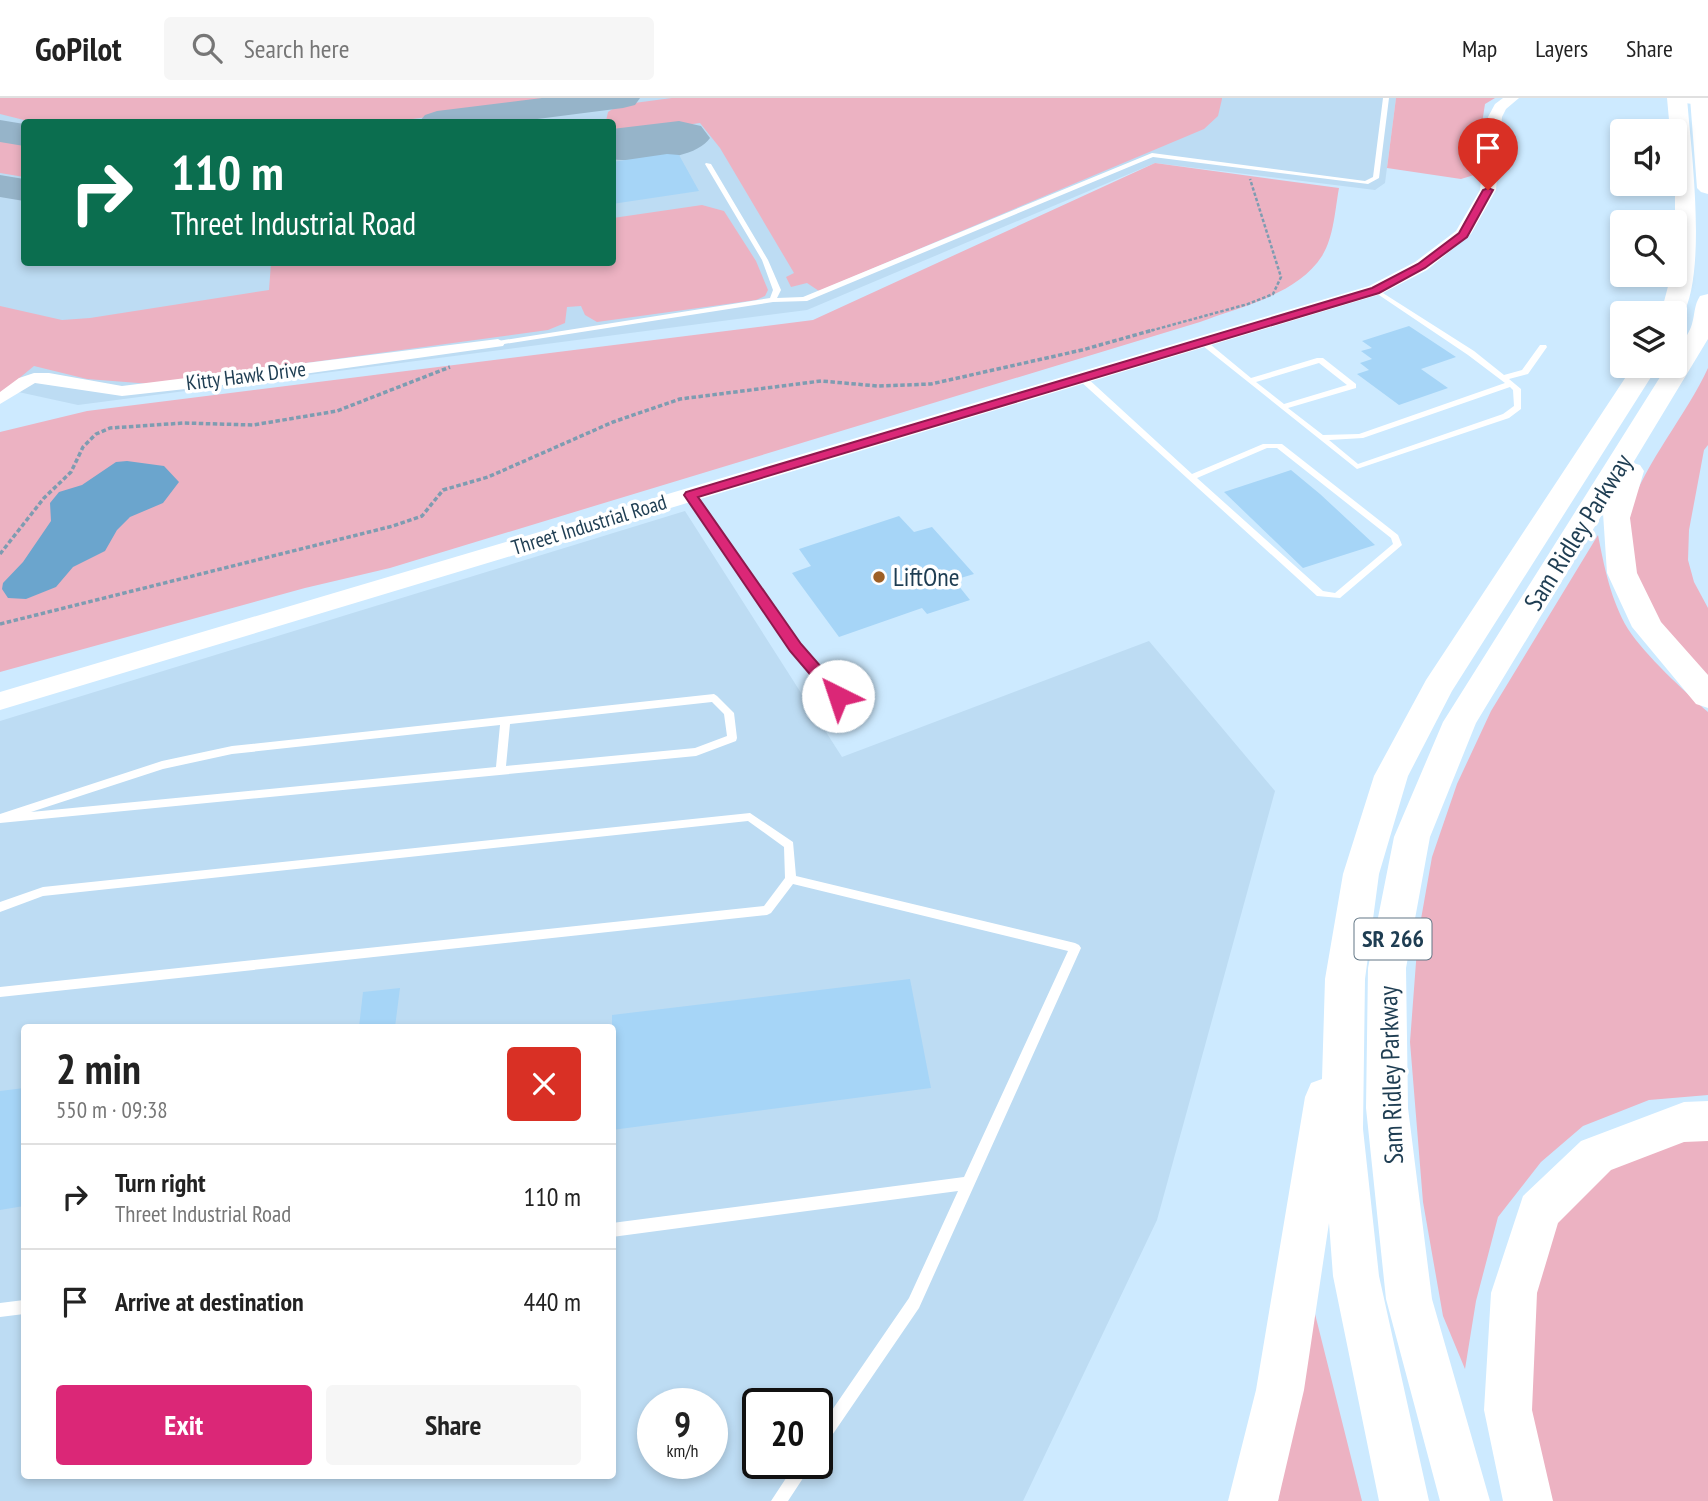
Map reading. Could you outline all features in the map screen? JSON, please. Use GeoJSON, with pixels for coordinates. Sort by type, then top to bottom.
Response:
{"type":"FeatureCollection","features":[{"type":"Feature","properties":{"kind":"main road"},"geometry":{"type":"LineString","coordinates":[[1677,98],[1685,257],[1678,301]]}},
{"type":"Feature","properties":{"kind":"main road"},"geometry":{"type":"LineString","coordinates":[[1703,100],[1708,188]]}},
{"type":"Feature","properties":{"kind":"main road","name":"Sam Ridley Parkway"},"geometry":{"type":"LineString","coordinates":[[1465,1501],[1409,1299],[1387,1108],[1387,968],[1412,837],[1460,722],[1642,431],[1704,326],[1708,301]]}},
{"type":"Feature","properties":{"kind":"main road","name":"Sam Ridley Parkway"},"geometry":{"type":"LineString","coordinates":[[1404,1501],[1356,1276],[1342,1129],[1345,979],[1361,874],[1391,776],[1437,688],[1637,378]]}},
{"type":"Feature","properties":{"kind":"main road"},"geometry":{"type":"LineString","coordinates":[[1642,431],[1616,518],[1622,573],[1648,627],[1708,696]]}},
{"type":"Feature","properties":{"kind":"main road"},"geometry":{"type":"LineString","coordinates":[[1253,1501],[1280,1390],[1345,979]]}},
{"type":"Feature","properties":{"kind":"main road"},"geometry":{"type":"LineString","coordinates":[[1528,1501],[1508,1410],[1514,1293],[1539,1211],[1596,1155],[1684,1122],[1708,1121]]}},
{"type":"Feature","properties":{"kind":"street","name":"Threet Industrial Road"},"geometry":{"type":"LineString","coordinates":[[0,701],[1375,290],[1421,266],[1463,234],[1488,190],[1495,117],[1500,107],[1513,98]]}},
{"type":"Feature","properties":{"kind":"street"},"geometry":{"type":"LineString","coordinates":[[1677,98],[1703,100]]}},
{"type":"Feature","properties":{"kind":"street","name":"Kitty Hawk Drive"},"geometry":{"type":"LineString","coordinates":[[0,399],[24,381],[34,378],[49,378],[122,391],[378,361],[498,343]]}},
{"type":"Feature","properties":{"kind":"lane"},"geometry":{"type":"LineString","coordinates":[[498,343],[773,300],[804,299],[1152,155],[1366,184],[1376,178],[1386,98]]}},
{"type":"Feature","properties":{"kind":"lane"},"geometry":{"type":"LineString","coordinates":[[708,164],[765,260],[777,290],[773,300]]}},
{"type":"Feature","properties":{"kind":"lane"},"geometry":{"type":"LineString","coordinates":[[1202,342],[1357,467],[1506,416],[1518,407],[1517,389],[1511,384],[1471,353],[1375,290]]}},
{"type":"Feature","properties":{"kind":"lane"},"geometry":{"type":"LineString","coordinates":[[1503,378],[1525,372],[1543,347]]}},
{"type":"Feature","properties":{"kind":"lane"},"geometry":{"type":"LineString","coordinates":[[1250,381],[1320,360],[1353,386],[1283,407]]}},
{"type":"Feature","properties":{"kind":"lane"},"geometry":{"type":"LineString","coordinates":[[1082,378],[1191,477],[1320,594],[1337,596],[1398,545],[1395,537],[1279,446],[1266,446],[1191,477]]}},
{"type":"Feature","properties":{"kind":"lane"},"geometry":{"type":"LineString","coordinates":[[1321,438],[1360,436],[1511,384]]}},
{"type":"Feature","properties":{"kind":"lane"},"geometry":{"type":"LineString","coordinates":[[690,495],[796,648],[838,696]]}},
{"type":"Feature","properties":{"kind":"lane"},"geometry":{"type":"LineString","coordinates":[[714,698],[729,713],[732,738],[696,752],[0,819],[162,765],[232,750],[714,698]]}},
{"type":"Feature","properties":{"kind":"lane"},"geometry":{"type":"LineString","coordinates":[[501,771],[505,720]]}},
{"type":"Feature","properties":{"kind":"lane"},"geometry":{"type":"LineString","coordinates":[[0,907],[43,892],[750,817],[789,845],[791,879],[767,910],[0,992]]}},
{"type":"Feature","properties":{"kind":"lane"},"geometry":{"type":"LineString","coordinates":[[791,879],[1075,948],[914,1303],[833,1422]]}},
{"type":"Feature","properties":{"kind":"lane"},"geometry":{"type":"LineString","coordinates":[[616,1229],[969,1183]]}},
{"type":"Feature","properties":{"kind":"lane"},"geometry":{"type":"LineString","coordinates":[[0,1310],[21,1307]]}},
{"type":"Feature","properties":{"kind":"lane"},"geometry":{"type":"LineString","coordinates":[[779,1501],[794,1479]]}},
{"type":"Feature","properties":{"kind":"path"},"geometry":{"type":"LineString","coordinates":[[0,624],[393,526],[422,516],[443,490],[488,477],[613,422],[680,399],[821,381],[878,386],[932,383],[1082,350],[1248,304],[1273,294],[1280,277],[1249,175]]}},
{"type":"Feature","properties":{"kind":"shaded area"},"geometry":{"type":"Polygon","coordinates":[[[0,98],[1396,98],[1385,183],[1375,190],[1155,163],[807,310],[78,405],[0,388],[0,98]]]}},
{"type":"Feature","properties":{"kind":"shaded area"},"geometry":{"type":"Polygon","coordinates":[[[0,98],[577,98],[412,119],[21,119],[0,114],[0,98]]]}},
{"type":"Feature","properties":{"kind":"shaded area"},"geometry":{"type":"Polygon","coordinates":[[[672,98],[1222,98],[1218,116],[1204,129],[819,291],[807,283],[791,287],[786,277],[794,273],[720,148],[700,123],[641,131],[616,129],[616,119],[606,119],[608,112],[619,105],[672,98]]]}},
{"type":"Feature","properties":{"kind":"shaded area"},"geometry":{"type":"Polygon","coordinates":[[[1396,98],[1495,98],[1485,104],[1474,175],[1461,179],[1387,168],[1396,98]]]}},
{"type":"Feature","properties":{"kind":"shaded area"},"geometry":{"type":"Polygon","coordinates":[[[0,139],[21,142],[21,176],[0,173],[0,139]]]}},
{"type":"Feature","properties":{"kind":"shaded area"},"geometry":{"type":"Polygon","coordinates":[[[1155,163],[1339,188],[1332,232],[1322,256],[1298,281],[1283,290],[1200,322],[390,568],[305,588],[0,672],[0,432],[87,411],[813,320],[1155,163]]]}},
{"type":"Feature","properties":{"kind":"shaded area"},"geometry":{"type":"Polygon","coordinates":[[[702,205],[724,211],[756,261],[768,290],[765,296],[756,300],[597,322],[585,315],[581,306],[567,307],[565,323],[548,330],[151,384],[87,379],[34,366],[0,394],[0,306],[62,320],[90,318],[269,290],[271,266],[616,266],[616,218],[702,205]]]}},
{"type":"Feature","properties":{"kind":"shaded area"},"geometry":{"type":"Polygon","coordinates":[[[1708,368],[1708,445],[1704,450],[1689,530],[1688,560],[1694,582],[1708,608],[1708,684],[1666,637],[1647,609],[1631,562],[1626,525],[1644,478],[1708,368]]]}},
{"type":"Feature","properties":{"kind":"shaded area"},"geometry":{"type":"Polygon","coordinates":[[[685,511],[842,757],[1149,641],[1275,791],[1157,1220],[1023,1501],[0,1501],[0,721],[685,511]]]}},
{"type":"Feature","properties":{"kind":"shaded area"},"geometry":{"type":"Polygon","coordinates":[[[1598,535],[1613,595],[1628,629],[1654,661],[1708,712],[1708,1095],[1649,1100],[1583,1126],[1541,1162],[1498,1217],[1476,1301],[1465,1369],[1443,1316],[1423,1202],[1410,1042],[1418,936],[1432,857],[1457,784],[1491,711],[1598,535]]]}},
{"type":"Feature","properties":{"kind":"shaded area"},"geometry":{"type":"Polygon","coordinates":[[[1708,1134],[1708,1501],[1546,1501],[1519,1365],[1547,1230],[1612,1159],[1708,1134]]]}},
{"type":"Feature","properties":{"kind":"shaded area"},"geometry":{"type":"Polygon","coordinates":[[[1313,1306],[1362,1501],[1278,1501],[1313,1306]]]}},
{"type":"Feature","properties":{"kind":"water"},"geometry":{"type":"Polygon","coordinates":[[[116,462],[164,466],[179,482],[163,503],[130,517],[117,530],[105,551],[73,567],[56,587],[26,599],[8,598],[2,589],[3,583],[23,562],[51,521],[50,503],[59,492],[82,485],[116,462]]]}},
{"type":"Feature","properties":{"kind":"building"},"geometry":{"type":"Polygon","coordinates":[[[667,154],[679,155],[699,191],[616,203],[616,161],[667,154]]]}},
{"type":"Feature","properties":{"kind":"building"},"geometry":{"type":"Polygon","coordinates":[[[1409,326],[1456,357],[1421,369],[1448,388],[1399,405],[1357,374],[1369,370],[1360,363],[1372,359],[1361,351],[1372,348],[1362,341],[1409,326]]]}},
{"type":"Feature","properties":{"kind":"building"},"geometry":{"type":"Polygon","coordinates":[[[1291,470],[1375,545],[1303,568],[1224,492],[1291,470]]]}},
{"type":"Feature","properties":{"kind":"building","name":"LiftOne"},"geometry":{"type":"Polygon","coordinates":[[[899,516],[914,532],[932,527],[974,574],[954,580],[970,600],[927,614],[922,608],[839,637],[792,573],[811,566],[799,549],[899,516]]]}},
{"type":"Feature","properties":{"kind":"building"},"geometry":{"type":"Polygon","coordinates":[[[910,979],[931,1088],[616,1129],[616,1024],[612,1024],[612,1015],[910,979]]]}},
{"type":"Feature","properties":{"kind":"building"},"geometry":{"type":"Polygon","coordinates":[[[400,988],[395,1024],[359,1024],[363,992],[400,988]]]}},
{"type":"Feature","properties":{"kind":"building"},"geometry":{"type":"Polygon","coordinates":[[[21,1088],[21,1206],[0,1210],[0,1091],[21,1088]]]}},
{"type":"Feature","properties":{"kind":"taxiway"},"geometry":{"type":"LineString","coordinates":[[460,119],[623,98]]}},
{"type":"Feature","properties":{"kind":"taxiway"},"geometry":{"type":"LineString","coordinates":[[0,131],[21,134]]}},
{"type":"Feature","properties":{"kind":"taxiway"},"geometry":{"type":"LineString","coordinates":[[616,140],[679,132],[692,138],[654,148],[616,148]]}},
{"type":"Feature","properties":{"kind":"taxiway"},"geometry":{"type":"LineString","coordinates":[[0,186],[21,190]]}},
{"type":"Feature","properties":{"kind":"place","name":"LiftOne"},"geometry":{"type":"Point","coordinates":[879,577]}},
{"type":"Feature","properties":{"kind":"route"},"geometry":{"type":"LineString","coordinates":[[838,696],[796,648],[690,495],[1375,290],[1421,266],[1463,234],[1488,190]]}}]}
